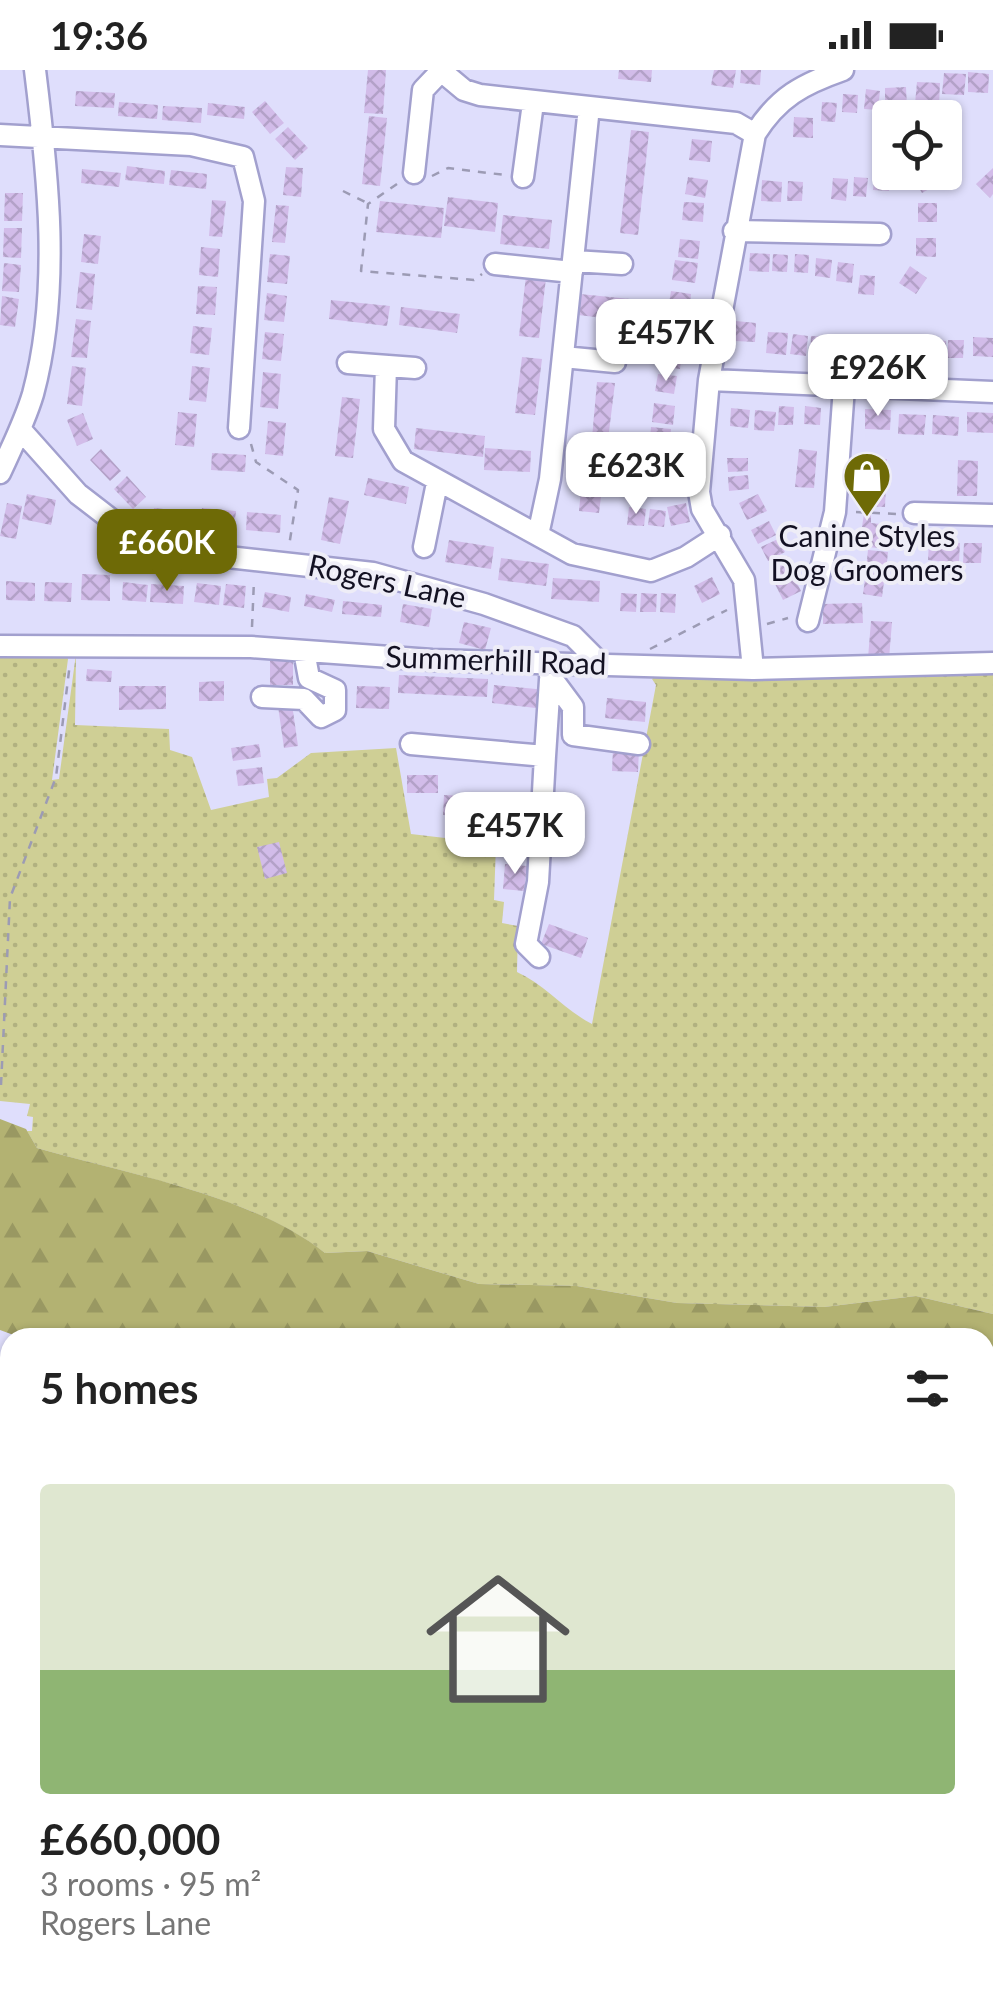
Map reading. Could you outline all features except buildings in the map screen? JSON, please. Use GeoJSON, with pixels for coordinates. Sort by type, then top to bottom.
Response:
{"type":"FeatureCollection","features":[{"type":"Feature","properties":{"kind":"street"},"geometry":{"type":"LineString","coordinates":[[0,473],[20,428],[43,346],[50,218],[34,70]]}},
{"type":"Feature","properties":{"kind":"street"},"geometry":{"type":"LineString","coordinates":[[414,173],[423,90],[441,70],[464,90],[533,102],[736,123],[755,134]]}},
{"type":"Feature","properties":{"kind":"street"},"geometry":{"type":"LineString","coordinates":[[753,669],[748,594],[702,509],[699,492],[709,380],[755,134],[771,109],[800,86],[843,70]]}},
{"type":"Feature","properties":{"kind":"street"},"geometry":{"type":"LineString","coordinates":[[524,178],[533,102]]}},
{"type":"Feature","properties":{"kind":"street"},"geometry":{"type":"LineString","coordinates":[[538,536],[550,479],[589,108]]}},
{"type":"Feature","properties":{"kind":"street"},"geometry":{"type":"LineString","coordinates":[[0,134],[190,145],[243,157],[254,200],[240,428]]}},
{"type":"Feature","properties":{"kind":"street"},"geometry":{"type":"LineString","coordinates":[[734,231],[880,234]]}},
{"type":"Feature","properties":{"kind":"street"},"geometry":{"type":"LineString","coordinates":[[496,264],[622,264]]}},
{"type":"Feature","properties":{"kind":"street"},"geometry":{"type":"LineString","coordinates":[[563,357],[615,362]]}},
{"type":"Feature","properties":{"kind":"street"},"geometry":{"type":"LineString","coordinates":[[348,363],[415,368]]}},
{"type":"Feature","properties":{"kind":"street"},"geometry":{"type":"LineString","coordinates":[[386,366],[384,430],[403,461],[538,536],[592,561],[651,571],[720,536]]}},
{"type":"Feature","properties":{"kind":"street"},"geometry":{"type":"LineString","coordinates":[[709,380],[993,392]]}},
{"type":"Feature","properties":{"kind":"street"},"geometry":{"type":"LineString","coordinates":[[808,621],[835,512],[844,386]]}},
{"type":"Feature","properties":{"kind":"street","name":"Rogers Lane"},"geometry":{"type":"LineString","coordinates":[[20,428],[78,494],[130,534],[177,548],[374,573],[484,604],[573,636],[602,665]]}},
{"type":"Feature","properties":{"kind":"street"},"geometry":{"type":"LineString","coordinates":[[424,547],[437,483]]}},
{"type":"Feature","properties":{"kind":"street"},"geometry":{"type":"LineString","coordinates":[[914,513],[993,515]]}},
{"type":"Feature","properties":{"kind":"street","name":"Summerhill Road"},"geometry":{"type":"LineString","coordinates":[[0,646],[251,648],[551,670],[602,665],[753,669],[993,663]]}},
{"type":"Feature","properties":{"kind":"street"},"geometry":{"type":"LineString","coordinates":[[262,697],[304,699],[321,717],[334,710],[335,690],[309,678],[304,651]]}},
{"type":"Feature","properties":{"kind":"street"},"geometry":{"type":"LineString","coordinates":[[551,670],[580,708],[574,734],[639,744]]}},
{"type":"Feature","properties":{"kind":"street"},"geometry":{"type":"LineString","coordinates":[[539,956],[526,944],[538,882],[551,670]]}},
{"type":"Feature","properties":{"kind":"street"},"geometry":{"type":"LineString","coordinates":[[411,744],[545,756]]}},
{"type":"Feature","properties":{"kind":"path"},"geometry":{"type":"LineString","coordinates":[[368,204],[414,173],[434,176],[448,168],[524,178]]}},
{"type":"Feature","properties":{"kind":"path"},"geometry":{"type":"LineString","coordinates":[[344,192],[368,204]]}},
{"type":"Feature","properties":{"kind":"path"},"geometry":{"type":"LineString","coordinates":[[368,204],[361,272],[474,280],[496,264]]}},
{"type":"Feature","properties":{"kind":"path"},"geometry":{"type":"LineString","coordinates":[[240,428],[252,430],[251,452],[256,462],[298,490],[286,561]]}},
{"type":"Feature","properties":{"kind":"path"},"geometry":{"type":"LineString","coordinates":[[835,512],[914,513]]}},
{"type":"Feature","properties":{"kind":"path"},"geometry":{"type":"LineString","coordinates":[[251,648],[254,558]]}},
{"type":"Feature","properties":{"kind":"path"},"geometry":{"type":"LineString","coordinates":[[629,666],[653,646],[725,611],[748,594]]}},
{"type":"Feature","properties":{"kind":"path"},"geometry":{"type":"LineString","coordinates":[[751,624],[776,624],[792,616],[808,621]]}},
{"type":"Feature","properties":{"kind":"path"},"geometry":{"type":"LineString","coordinates":[[1,1085],[10,898],[56,777],[69,646]]}},
{"type":"Feature","properties":{"kind":"green space"},"geometry":{"type":"Polygon","coordinates":[[[0,649],[64,651],[68,659],[52,780],[59,779],[76,654],[75,725],[169,729],[170,750],[192,757],[211,810],[269,797],[267,779],[277,778],[311,753],[396,748],[411,834],[496,844],[494,900],[504,902],[502,923],[518,926],[517,972],[592,1024],[656,685],[652,679],[661,672],[993,670],[993,1314],[916,1296],[824,1307],[677,1303],[577,1286],[479,1284],[367,1251],[325,1253],[295,1233],[225,1201],[37,1148],[27,1131],[32,1131],[33,1117],[27,1116],[30,1104],[0,1101],[0,649]]]}},
{"type":"Feature","properties":{"kind":"green space"},"geometry":{"type":"Polygon","coordinates":[[[0,1119],[26,1129],[37,1148],[226,1201],[295,1233],[325,1253],[367,1251],[479,1284],[577,1286],[677,1303],[824,1307],[916,1296],[993,1314],[993,1328],[0,1328],[0,1119]]]}},
{"type":"Feature","properties":{"kind":"place","name":"Canine Styles Dog Groomers"},"geometry":{"type":"Point","coordinates":[867,518]}}]}
